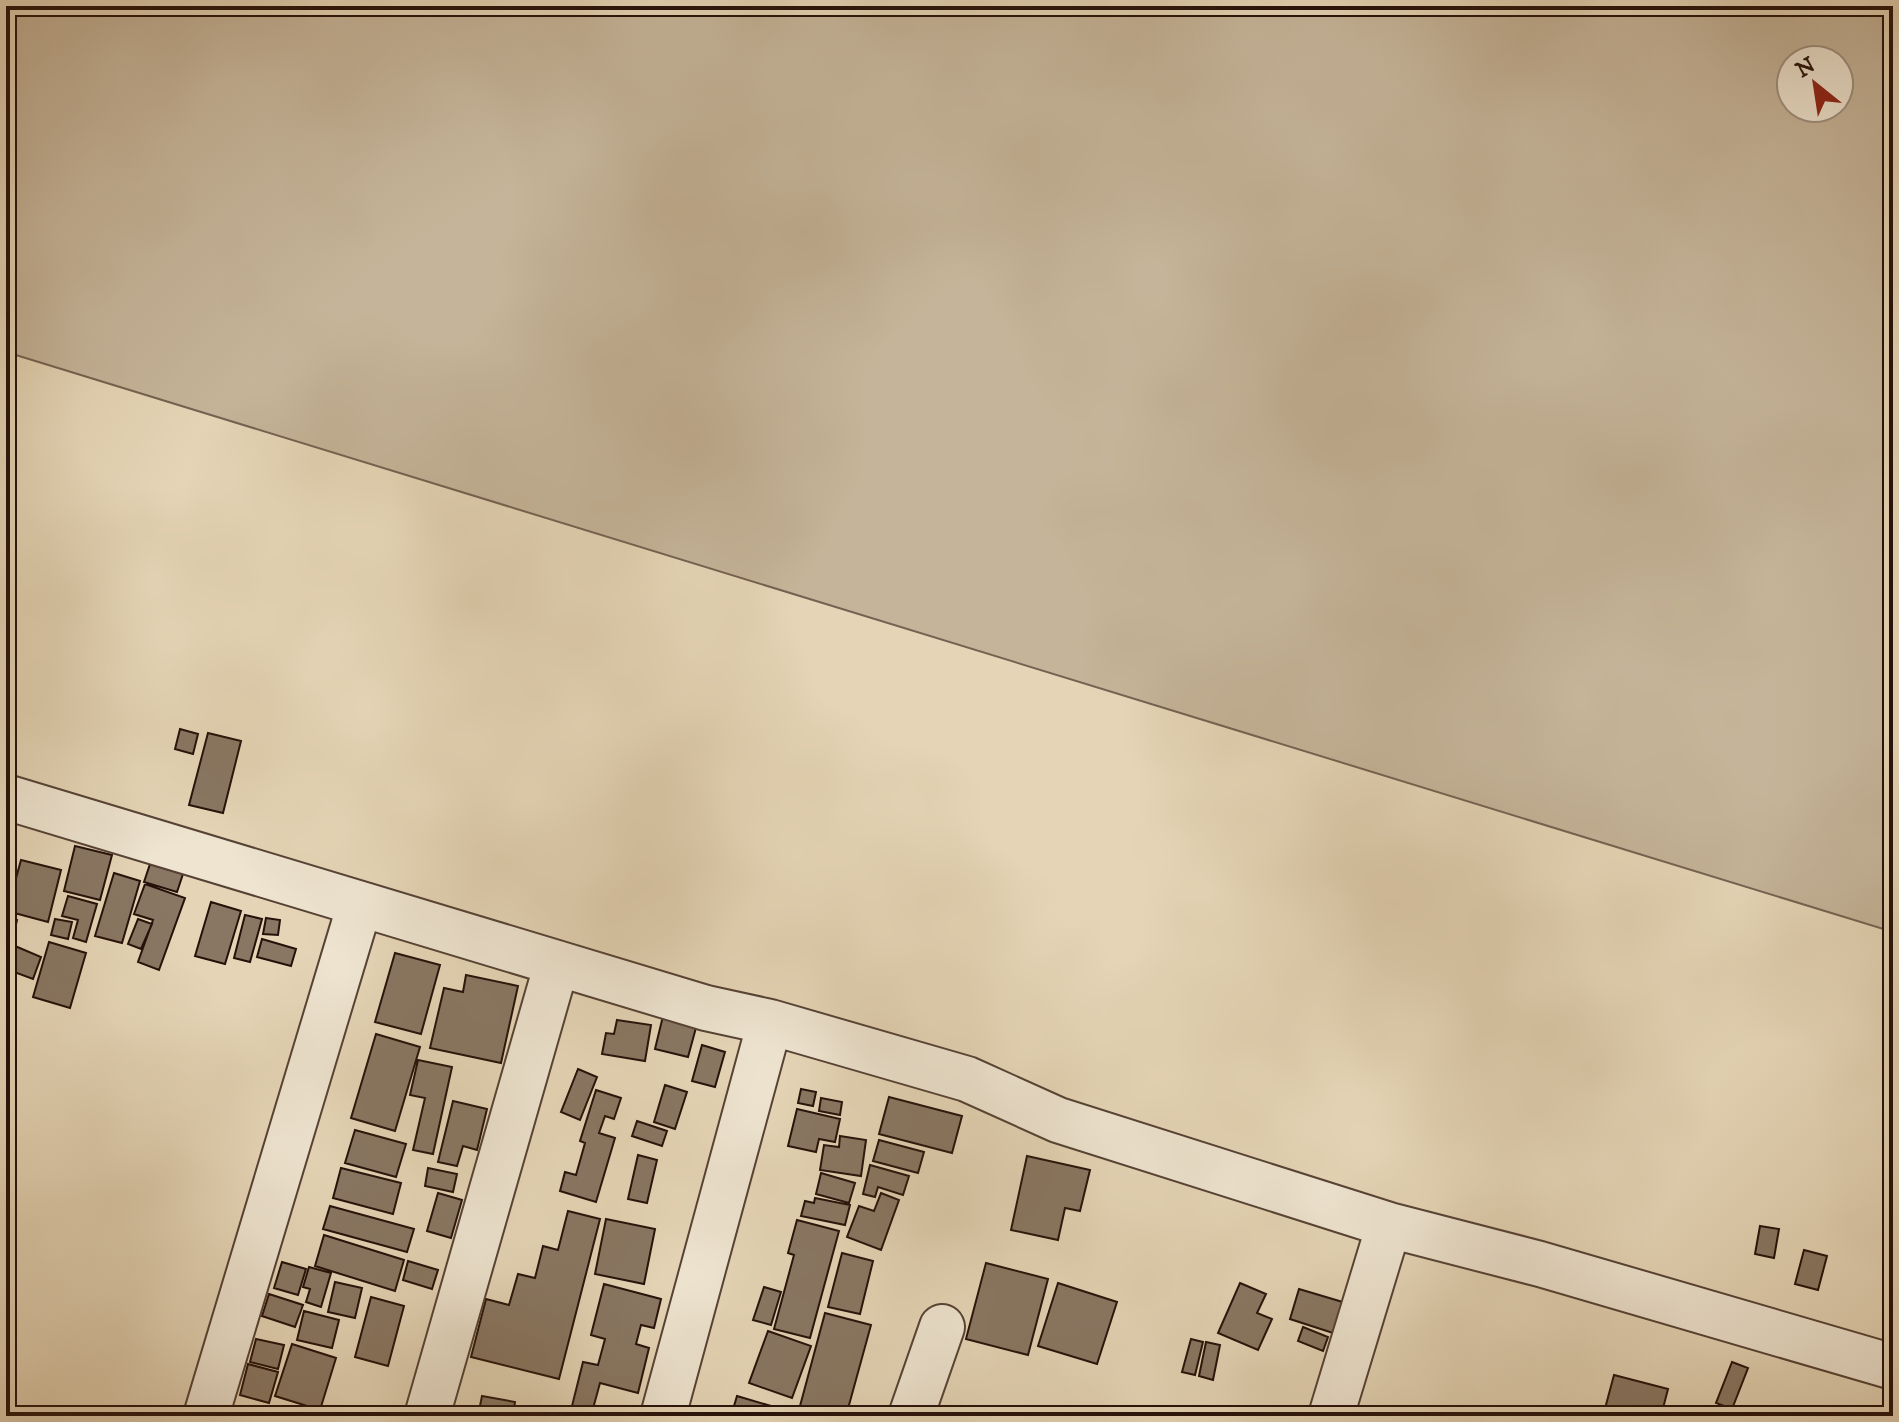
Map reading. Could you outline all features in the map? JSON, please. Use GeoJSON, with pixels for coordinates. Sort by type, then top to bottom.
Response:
{"type":"FeatureCollection","features":[{"type":"Feature","properties":{"kind":"street"},"geometry":{"type":"LineString","coordinates":[[6,797],[706,1008],[770,1022],[967,1079],[1058,1120],[1389,1225],[1540,1264],[1893,1367]]}},
{"type":"Feature","properties":{"kind":"street"},"geometry":{"type":"LineString","coordinates":[[206,1416],[360,904]]}},
{"type":"Feature","properties":{"kind":"street"},"geometry":{"type":"LineString","coordinates":[[427,1416],[557,963]]}},
{"type":"Feature","properties":{"kind":"street"},"geometry":{"type":"LineString","coordinates":[[663,1416],[770,1022]]}},
{"type":"Feature","properties":{"kind":"street"},"geometry":{"type":"LineString","coordinates":[[1331,1416],[1389,1225]]}},
{"type":"Feature","properties":{"kind":"street"},"geometry":{"type":"LineString","coordinates":[[911,1416],[942,1327]]}},
{"type":"Feature","properties":{"kind":"shaded area"},"geometry":{"type":"Polygon","coordinates":[[[6,6],[1893,6],[1893,932],[6,352],[6,6]]]}},
{"type":"Feature","properties":{"kind":"building"},"geometry":{"type":"Polygon","coordinates":[[[180,729],[198,734],[193,754],[175,749],[180,729]]]}},
{"type":"Feature","properties":{"kind":"building"},"geometry":{"type":"Polygon","coordinates":[[[208,733],[241,741],[223,813],[189,805],[208,733]]]}},
{"type":"Feature","properties":{"kind":"building"},"geometry":{"type":"Polygon","coordinates":[[[75,846],[112,855],[100,900],[64,891],[75,846]]]}},
{"type":"Feature","properties":{"kind":"building"},"geometry":{"type":"Polygon","coordinates":[[[21,860],[61,870],[48,922],[7,911],[21,860]]]}},
{"type":"Feature","properties":{"kind":"building"},"geometry":{"type":"Polygon","coordinates":[[[150,864],[183,874],[177,892],[144,882],[150,864]]]}},
{"type":"Feature","properties":{"kind":"building"},"geometry":{"type":"Polygon","coordinates":[[[114,873],[140,881],[122,943],[95,936],[114,873]]]}},
{"type":"Feature","properties":{"kind":"building"},"geometry":{"type":"Polygon","coordinates":[[[145,884],[185,898],[159,970],[138,962],[153,920],[134,914],[145,884]]]}},
{"type":"Feature","properties":{"kind":"building"},"geometry":{"type":"Polygon","coordinates":[[[68,896],[97,904],[86,942],[73,938],[78,920],[62,916],[68,896]]]}},
{"type":"Feature","properties":{"kind":"building"},"geometry":{"type":"Polygon","coordinates":[[[211,902],[241,911],[225,964],[195,956],[211,902]]]}},
{"type":"Feature","properties":{"kind":"building"},"geometry":{"type":"Polygon","coordinates":[[[245,915],[262,919],[250,962],[234,958],[245,915]]]}},
{"type":"Feature","properties":{"kind":"building"},"geometry":{"type":"Polygon","coordinates":[[[6,918],[17,920],[8,959],[6,959],[6,918]]]}},
{"type":"Feature","properties":{"kind":"building"},"geometry":{"type":"Polygon","coordinates":[[[266,918],[280,920],[278,935],[263,934],[266,918]]]}},
{"type":"Feature","properties":{"kind":"building"},"geometry":{"type":"Polygon","coordinates":[[[55,919],[72,922],[68,939],[51,935],[55,919]]]}},
{"type":"Feature","properties":{"kind":"building"},"geometry":{"type":"Polygon","coordinates":[[[138,919],[152,924],[141,949],[128,944],[138,919]]]}},
{"type":"Feature","properties":{"kind":"building"},"geometry":{"type":"Polygon","coordinates":[[[262,939],[296,949],[291,966],[257,957],[262,939]]]}},
{"type":"Feature","properties":{"kind":"building"},"geometry":{"type":"Polygon","coordinates":[[[49,942],[86,953],[70,1008],[33,997],[49,942]]]}},
{"type":"Feature","properties":{"kind":"building"},"geometry":{"type":"Polygon","coordinates":[[[15,946],[41,957],[33,979],[6,969],[15,946]]]}},
{"type":"Feature","properties":{"kind":"building"},"geometry":{"type":"Polygon","coordinates":[[[395,953],[440,965],[421,1034],[375,1022],[395,953]]]}},
{"type":"Feature","properties":{"kind":"building"},"geometry":{"type":"Polygon","coordinates":[[[466,975],[518,986],[501,1063],[430,1048],[444,988],[463,992],[466,975]]]}},
{"type":"Feature","properties":{"kind":"building"},"geometry":{"type":"Polygon","coordinates":[[[663,1016],[697,1024],[688,1057],[655,1049],[663,1016]]]}},
{"type":"Feature","properties":{"kind":"building"},"geometry":{"type":"Polygon","coordinates":[[[617,1020],[651,1025],[645,1061],[602,1054],[606,1033],[614,1034],[617,1020]]]}},
{"type":"Feature","properties":{"kind":"building"},"geometry":{"type":"Polygon","coordinates":[[[376,1034],[420,1047],[395,1131],[351,1118],[376,1034]]]}},
{"type":"Feature","properties":{"kind":"building"},"geometry":{"type":"Polygon","coordinates":[[[702,1045],[725,1052],[715,1087],[692,1081],[702,1045]]]}},
{"type":"Feature","properties":{"kind":"building"},"geometry":{"type":"Polygon","coordinates":[[[418,1060],[452,1067],[433,1154],[413,1150],[425,1098],[410,1095],[418,1060]]]}},
{"type":"Feature","properties":{"kind":"building"},"geometry":{"type":"Polygon","coordinates":[[[578,1069],[597,1077],[580,1120],[561,1112],[578,1069]]]}},
{"type":"Feature","properties":{"kind":"building"},"geometry":{"type":"Polygon","coordinates":[[[665,1085],[687,1092],[675,1129],[654,1122],[665,1085]]]}},
{"type":"Feature","properties":{"kind":"building"},"geometry":{"type":"Polygon","coordinates":[[[801,1089],[816,1092],[813,1106],[798,1103],[801,1089]]]}},
{"type":"Feature","properties":{"kind":"building"},"geometry":{"type":"Polygon","coordinates":[[[596,1090],[621,1098],[614,1119],[605,1116],[599,1133],[615,1138],[596,1202],[560,1191],[565,1172],[576,1175],[585,1143],[580,1141],[596,1090]]]}},
{"type":"Feature","properties":{"kind":"building"},"geometry":{"type":"Polygon","coordinates":[[[889,1097],[962,1116],[952,1153],[879,1134],[889,1097]]]}},
{"type":"Feature","properties":{"kind":"building"},"geometry":{"type":"Polygon","coordinates":[[[821,1098],[842,1102],[840,1115],[819,1111],[821,1098]]]}},
{"type":"Feature","properties":{"kind":"building"},"geometry":{"type":"Polygon","coordinates":[[[453,1101],[487,1109],[477,1150],[463,1146],[457,1166],[438,1162],[453,1101]]]}},
{"type":"Feature","properties":{"kind":"building"},"geometry":{"type":"Polygon","coordinates":[[[797,1109],[840,1119],[835,1142],[819,1139],[816,1152],[788,1146],[797,1109]]]}},
{"type":"Feature","properties":{"kind":"building"},"geometry":{"type":"Polygon","coordinates":[[[637,1121],[667,1131],[662,1146],[632,1136],[637,1121]]]}},
{"type":"Feature","properties":{"kind":"building"},"geometry":{"type":"Polygon","coordinates":[[[355,1130],[406,1144],[396,1177],[345,1163],[355,1130]]]}},
{"type":"Feature","properties":{"kind":"building"},"geometry":{"type":"Polygon","coordinates":[[[840,1136],[866,1140],[861,1176],[820,1170],[824,1145],[839,1147],[840,1136]]]}},
{"type":"Feature","properties":{"kind":"building"},"geometry":{"type":"Polygon","coordinates":[[[879,1140],[924,1152],[918,1173],[873,1161],[879,1140]]]}},
{"type":"Feature","properties":{"kind":"building"},"geometry":{"type":"Polygon","coordinates":[[[638,1155],[657,1160],[647,1203],[628,1199],[638,1155]]]}},
{"type":"Feature","properties":{"kind":"building"},"geometry":{"type":"Polygon","coordinates":[[[1027,1156],[1090,1170],[1080,1211],[1065,1208],[1058,1240],[1011,1230],[1027,1156]]]}},
{"type":"Feature","properties":{"kind":"building"},"geometry":{"type":"Polygon","coordinates":[[[870,1165],[909,1176],[903,1195],[878,1187],[875,1197],[863,1194],[870,1165]]]}},
{"type":"Feature","properties":{"kind":"building"},"geometry":{"type":"Polygon","coordinates":[[[341,1168],[401,1183],[393,1214],[333,1198],[341,1168]]]}},
{"type":"Feature","properties":{"kind":"building"},"geometry":{"type":"Polygon","coordinates":[[[428,1168],[457,1174],[453,1192],[425,1186],[428,1168]]]}},
{"type":"Feature","properties":{"kind":"building"},"geometry":{"type":"Polygon","coordinates":[[[821,1173],[855,1183],[849,1203],[816,1194],[821,1173]]]}},
{"type":"Feature","properties":{"kind":"building"},"geometry":{"type":"Polygon","coordinates":[[[438,1193],[462,1200],[451,1238],[427,1231],[438,1193]]]}},
{"type":"Feature","properties":{"kind":"building"},"geometry":{"type":"Polygon","coordinates":[[[881,1193],[899,1200],[881,1250],[847,1237],[859,1206],[874,1211],[881,1193]]]}},
{"type":"Feature","properties":{"kind":"building"},"geometry":{"type":"Polygon","coordinates":[[[815,1198],[850,1205],[845,1225],[801,1216],[805,1201],[814,1203],[815,1198]]]}},
{"type":"Feature","properties":{"kind":"building"},"geometry":{"type":"Polygon","coordinates":[[[330,1206],[414,1229],[407,1252],[323,1229],[330,1206]]]}},
{"type":"Feature","properties":{"kind":"building"},"geometry":{"type":"Polygon","coordinates":[[[568,1211],[600,1219],[559,1379],[471,1357],[486,1299],[509,1305],[518,1274],[535,1278],[543,1246],[558,1250],[568,1211]]]}},
{"type":"Feature","properties":{"kind":"building"},"geometry":{"type":"Polygon","coordinates":[[[606,1219],[655,1229],[644,1284],[595,1274],[606,1219]]]}},
{"type":"Feature","properties":{"kind":"building"},"geometry":{"type":"Polygon","coordinates":[[[797,1220],[839,1231],[810,1338],[774,1329],[794,1255],[788,1253],[797,1220]]]}},
{"type":"Feature","properties":{"kind":"building"},"geometry":{"type":"Polygon","coordinates":[[[1760,1226],[1779,1229],[1774,1258],[1755,1254],[1760,1226]]]}},
{"type":"Feature","properties":{"kind":"building"},"geometry":{"type":"Polygon","coordinates":[[[324,1235],[404,1260],[395,1291],[315,1266],[324,1235]]]}},
{"type":"Feature","properties":{"kind":"building"},"geometry":{"type":"Polygon","coordinates":[[[1804,1250],[1827,1256],[1818,1290],[1795,1284],[1804,1250]]]}},
{"type":"Feature","properties":{"kind":"building"},"geometry":{"type":"Polygon","coordinates":[[[842,1253],[873,1261],[860,1314],[828,1307],[842,1253]]]}},
{"type":"Feature","properties":{"kind":"building"},"geometry":{"type":"Polygon","coordinates":[[[408,1261],[438,1270],[432,1289],[403,1280],[408,1261]]]}},
{"type":"Feature","properties":{"kind":"building"},"geometry":{"type":"Polygon","coordinates":[[[282,1262],[306,1269],[298,1295],[274,1288],[282,1262]]]}},
{"type":"Feature","properties":{"kind":"building"},"geometry":{"type":"Polygon","coordinates":[[[986,1263],[1048,1279],[1028,1355],[966,1339],[986,1263]]]}},
{"type":"Feature","properties":{"kind":"building"},"geometry":{"type":"Polygon","coordinates":[[[309,1267],[331,1273],[321,1307],[306,1302],[310,1289],[303,1287],[309,1267]]]}},
{"type":"Feature","properties":{"kind":"building"},"geometry":{"type":"Polygon","coordinates":[[[335,1282],[362,1288],[355,1318],[328,1312],[335,1282]]]}},
{"type":"Feature","properties":{"kind":"building"},"geometry":{"type":"Polygon","coordinates":[[[1058,1283],[1117,1302],[1097,1364],[1038,1346],[1058,1283]]]}},
{"type":"Feature","properties":{"kind":"building"},"geometry":{"type":"Polygon","coordinates":[[[1240,1283],[1266,1294],[1257,1313],[1272,1319],[1258,1350],[1218,1333],[1240,1283]]]}},
{"type":"Feature","properties":{"kind":"building"},"geometry":{"type":"Polygon","coordinates":[[[604,1284],[661,1299],[654,1328],[641,1325],[636,1344],[649,1348],[638,1393],[600,1383],[591,1416],[571,1410],[583,1362],[598,1365],[605,1339],[591,1335],[604,1284]]]}},
{"type":"Feature","properties":{"kind":"building"},"geometry":{"type":"Polygon","coordinates":[[[764,1287],[781,1292],[771,1325],[753,1320],[764,1287]]]}},
{"type":"Feature","properties":{"kind":"building"},"geometry":{"type":"Polygon","coordinates":[[[1299,1289],[1346,1303],[1336,1334],[1290,1319],[1299,1289]]]}},
{"type":"Feature","properties":{"kind":"building"},"geometry":{"type":"Polygon","coordinates":[[[269,1294],[303,1305],[295,1327],[262,1316],[269,1294]]]}},
{"type":"Feature","properties":{"kind":"building"},"geometry":{"type":"Polygon","coordinates":[[[371,1297],[404,1306],[388,1366],[355,1357],[371,1297]]]}},
{"type":"Feature","properties":{"kind":"building"},"geometry":{"type":"Polygon","coordinates":[[[304,1311],[339,1320],[332,1348],[297,1340],[304,1311]]]}},
{"type":"Feature","properties":{"kind":"building"},"geometry":{"type":"Polygon","coordinates":[[[825,1313],[871,1325],[846,1416],[800,1406],[825,1313]]]}},
{"type":"Feature","properties":{"kind":"building"},"geometry":{"type":"Polygon","coordinates":[[[1303,1327],[1328,1337],[1323,1351],[1298,1341],[1303,1327]]]}},
{"type":"Feature","properties":{"kind":"building"},"geometry":{"type":"Polygon","coordinates":[[[768,1331],[811,1346],[792,1398],[749,1383],[768,1331]]]}},
{"type":"Feature","properties":{"kind":"building"},"geometry":{"type":"Polygon","coordinates":[[[256,1339],[284,1345],[278,1369],[250,1362],[256,1339]]]}},
{"type":"Feature","properties":{"kind":"building"},"geometry":{"type":"Polygon","coordinates":[[[1191,1339],[1203,1342],[1195,1375],[1182,1372],[1191,1339]]]}},
{"type":"Feature","properties":{"kind":"building"},"geometry":{"type":"Polygon","coordinates":[[[1206,1342],[1220,1345],[1213,1380],[1199,1376],[1206,1342]]]}},
{"type":"Feature","properties":{"kind":"building"},"geometry":{"type":"Polygon","coordinates":[[[292,1344],[336,1358],[320,1410],[275,1396],[292,1344]]]}},
{"type":"Feature","properties":{"kind":"building"},"geometry":{"type":"Polygon","coordinates":[[[1732,1362],[1748,1368],[1732,1409],[1716,1403],[1732,1362]]]}},
{"type":"Feature","properties":{"kind":"building"},"geometry":{"type":"Polygon","coordinates":[[[248,1364],[278,1372],[269,1403],[240,1395],[248,1364]]]}},
{"type":"Feature","properties":{"kind":"building"},"geometry":{"type":"Polygon","coordinates":[[[1614,1375],[1668,1389],[1661,1416],[1603,1416],[1614,1375]]]}},
{"type":"Feature","properties":{"kind":"building"},"geometry":{"type":"Polygon","coordinates":[[[482,1396],[515,1402],[513,1416],[478,1416],[482,1396]]]}},
{"type":"Feature","properties":{"kind":"building"},"geometry":{"type":"Polygon","coordinates":[[[737,1396],[805,1416],[731,1416],[737,1396]]]}}]}
